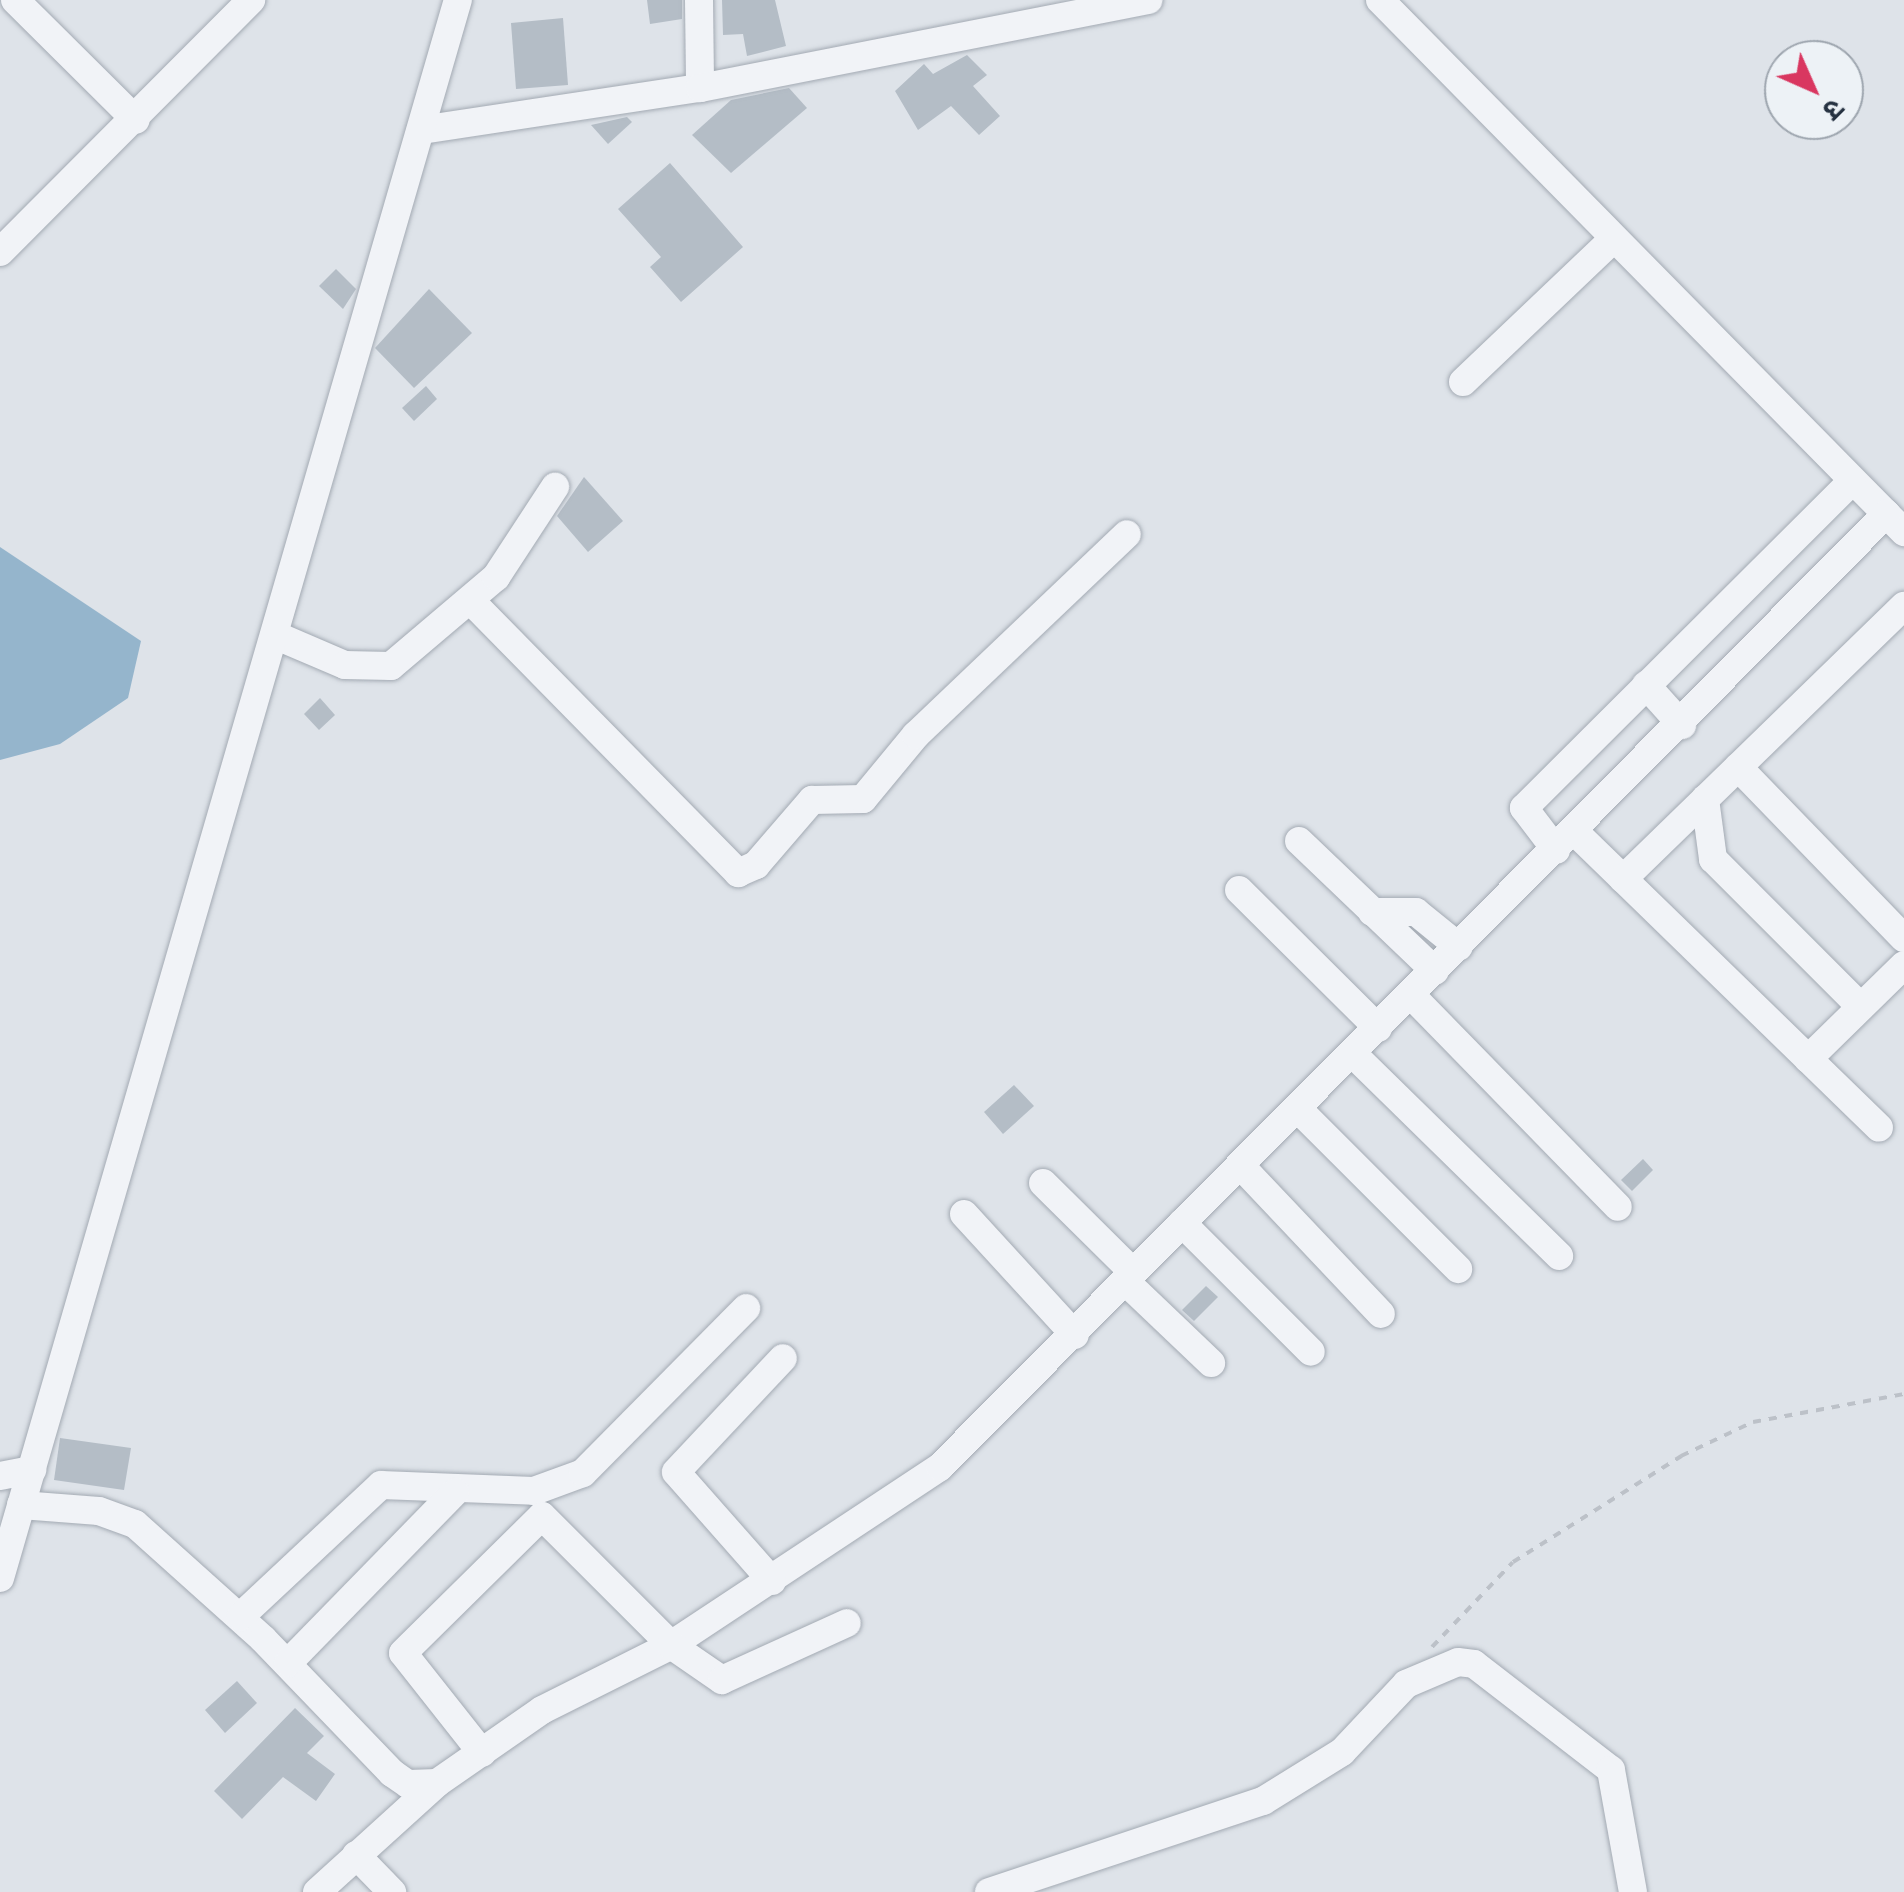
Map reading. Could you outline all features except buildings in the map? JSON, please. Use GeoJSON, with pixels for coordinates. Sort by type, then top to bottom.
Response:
{"type":"FeatureCollection","features":[{"type":"Feature","properties":{"kind":"street"},"geometry":{"type":"LineString","coordinates":[[16,0],[136,120]]}},
{"type":"Feature","properties":{"kind":"street"},"geometry":{"type":"LineString","coordinates":[[0,252],[136,120],[251,0]]}},
{"type":"Feature","properties":{"kind":"street"},"geometry":{"type":"LineString","coordinates":[[0,1578],[276,636],[330,425],[458,0]]}},
{"type":"Feature","properties":{"kind":"street"},"geometry":{"type":"LineString","coordinates":[[699,0],[700,88]]}},
{"type":"Feature","properties":{"kind":"street"},"geometry":{"type":"LineString","coordinates":[[421,130],[700,88],[991,14],[1148,0]]}},
{"type":"Feature","properties":{"kind":"street"},"geometry":{"type":"LineString","coordinates":[[317,1892],[438,1784],[542,1710],[671,1646],[911,1491],[1075,1335],[1182,1223],[1682,724],[1895,523],[1612,240],[1380,0]]}},
{"type":"Feature","properties":{"kind":"street"},"geometry":{"type":"LineString","coordinates":[[1464,382],[1612,240]]}},
{"type":"Feature","properties":{"kind":"street"},"geometry":{"type":"LineString","coordinates":[[1852,481],[1524,808],[1623,879],[1879,1128]]}},
{"type":"Feature","properties":{"kind":"street"},"geometry":{"type":"LineString","coordinates":[[276,636],[377,670],[404,659],[470,600],[523,545],[555,487]]}},
{"type":"Feature","properties":{"kind":"street"},"geometry":{"type":"LineString","coordinates":[[470,600],[738,873],[756,865],[812,800],[863,799],[916,734],[1127,534]]}},
{"type":"Feature","properties":{"kind":"street"},"geometry":{"type":"LineString","coordinates":[[1623,879],[1904,606]]}},
{"type":"Feature","properties":{"kind":"street"},"geometry":{"type":"LineString","coordinates":[[1646,685],[1682,724]]}},
{"type":"Feature","properties":{"kind":"street"},"geometry":{"type":"LineString","coordinates":[[1738,767],[1904,938]]}},
{"type":"Feature","properties":{"kind":"street"},"geometry":{"type":"LineString","coordinates":[[1705,799],[1714,859],[1861,1007]]}},
{"type":"Feature","properties":{"kind":"street"},"geometry":{"type":"LineString","coordinates":[[1299,842],[1434,972]]}},
{"type":"Feature","properties":{"kind":"street"},"geometry":{"type":"LineString","coordinates":[[1239,890],[1378,1028]]}},
{"type":"Feature","properties":{"kind":"street"},"geometry":{"type":"LineString","coordinates":[[1372,912],[1416,912],[1460,946]]}},
{"type":"Feature","properties":{"kind":"street"},"geometry":{"type":"LineString","coordinates":[[1808,1059],[1904,964]]}},
{"type":"Feature","properties":{"kind":"street"},"geometry":{"type":"LineString","coordinates":[[1411,995],[1618,1208]]}},
{"type":"Feature","properties":{"kind":"street"},"geometry":{"type":"LineString","coordinates":[[1352,1053],[1559,1256]]}},
{"type":"Feature","properties":{"kind":"street"},"geometry":{"type":"LineString","coordinates":[[1297,1108],[1458,1269]]}},
{"type":"Feature","properties":{"kind":"street"},"geometry":{"type":"LineString","coordinates":[[1240,1165],[1381,1314]]}},
{"type":"Feature","properties":{"kind":"street"},"geometry":{"type":"LineString","coordinates":[[1044,1183],[1210,1363]]}},
{"type":"Feature","properties":{"kind":"street"},"geometry":{"type":"LineString","coordinates":[[964,1214],[1075,1335]]}},
{"type":"Feature","properties":{"kind":"street"},"geometry":{"type":"LineString","coordinates":[[1182,1223],[1312,1352]]}},
{"type":"Feature","properties":{"kind":"street"},"geometry":{"type":"LineString","coordinates":[[240,1617],[381,1485],[455,1492],[534,1492],[583,1474],[746,1308]]}},
{"type":"Feature","properties":{"kind":"street"},"geometry":{"type":"LineString","coordinates":[[772,1581],[676,1472],[783,1358]]}},
{"type":"Feature","properties":{"kind":"street"},"geometry":{"type":"LineString","coordinates":[[0,1476],[32,1470]]}},
{"type":"Feature","properties":{"kind":"street"},"geometry":{"type":"LineString","coordinates":[[288,1663],[455,1492]]}},
{"type":"Feature","properties":{"kind":"street"},"geometry":{"type":"LineString","coordinates":[[21,1505],[99,1510],[135,1524],[288,1663],[392,1773],[408,1784],[438,1784]]}},
{"type":"Feature","properties":{"kind":"street"},"geometry":{"type":"LineString","coordinates":[[482,1753],[403,1653],[542,1516],[671,1646],[728,1680],[847,1623]]}},
{"type":"Feature","properties":{"kind":"street"},"geometry":{"type":"LineString","coordinates":[[989,1892],[1263,1801],[1342,1752],[1406,1684],[1458,1662],[1474,1664],[1611,1770],[1633,1892]]}},
{"type":"Feature","properties":{"kind":"street"},"geometry":{"type":"LineString","coordinates":[[356,1855],[392,1892]]}},
{"type":"Feature","properties":{"kind":"path"},"geometry":{"type":"LineString","coordinates":[[1430,1651],[1474,1596],[1513,1562],[1681,1456],[1753,1422],[1904,1394]]}},
{"type":"Feature","properties":{"kind":"water"},"geometry":{"type":"Polygon","coordinates":[[[0,547],[141,641],[128,698],[60,744],[0,760],[0,547]]]}}]}
